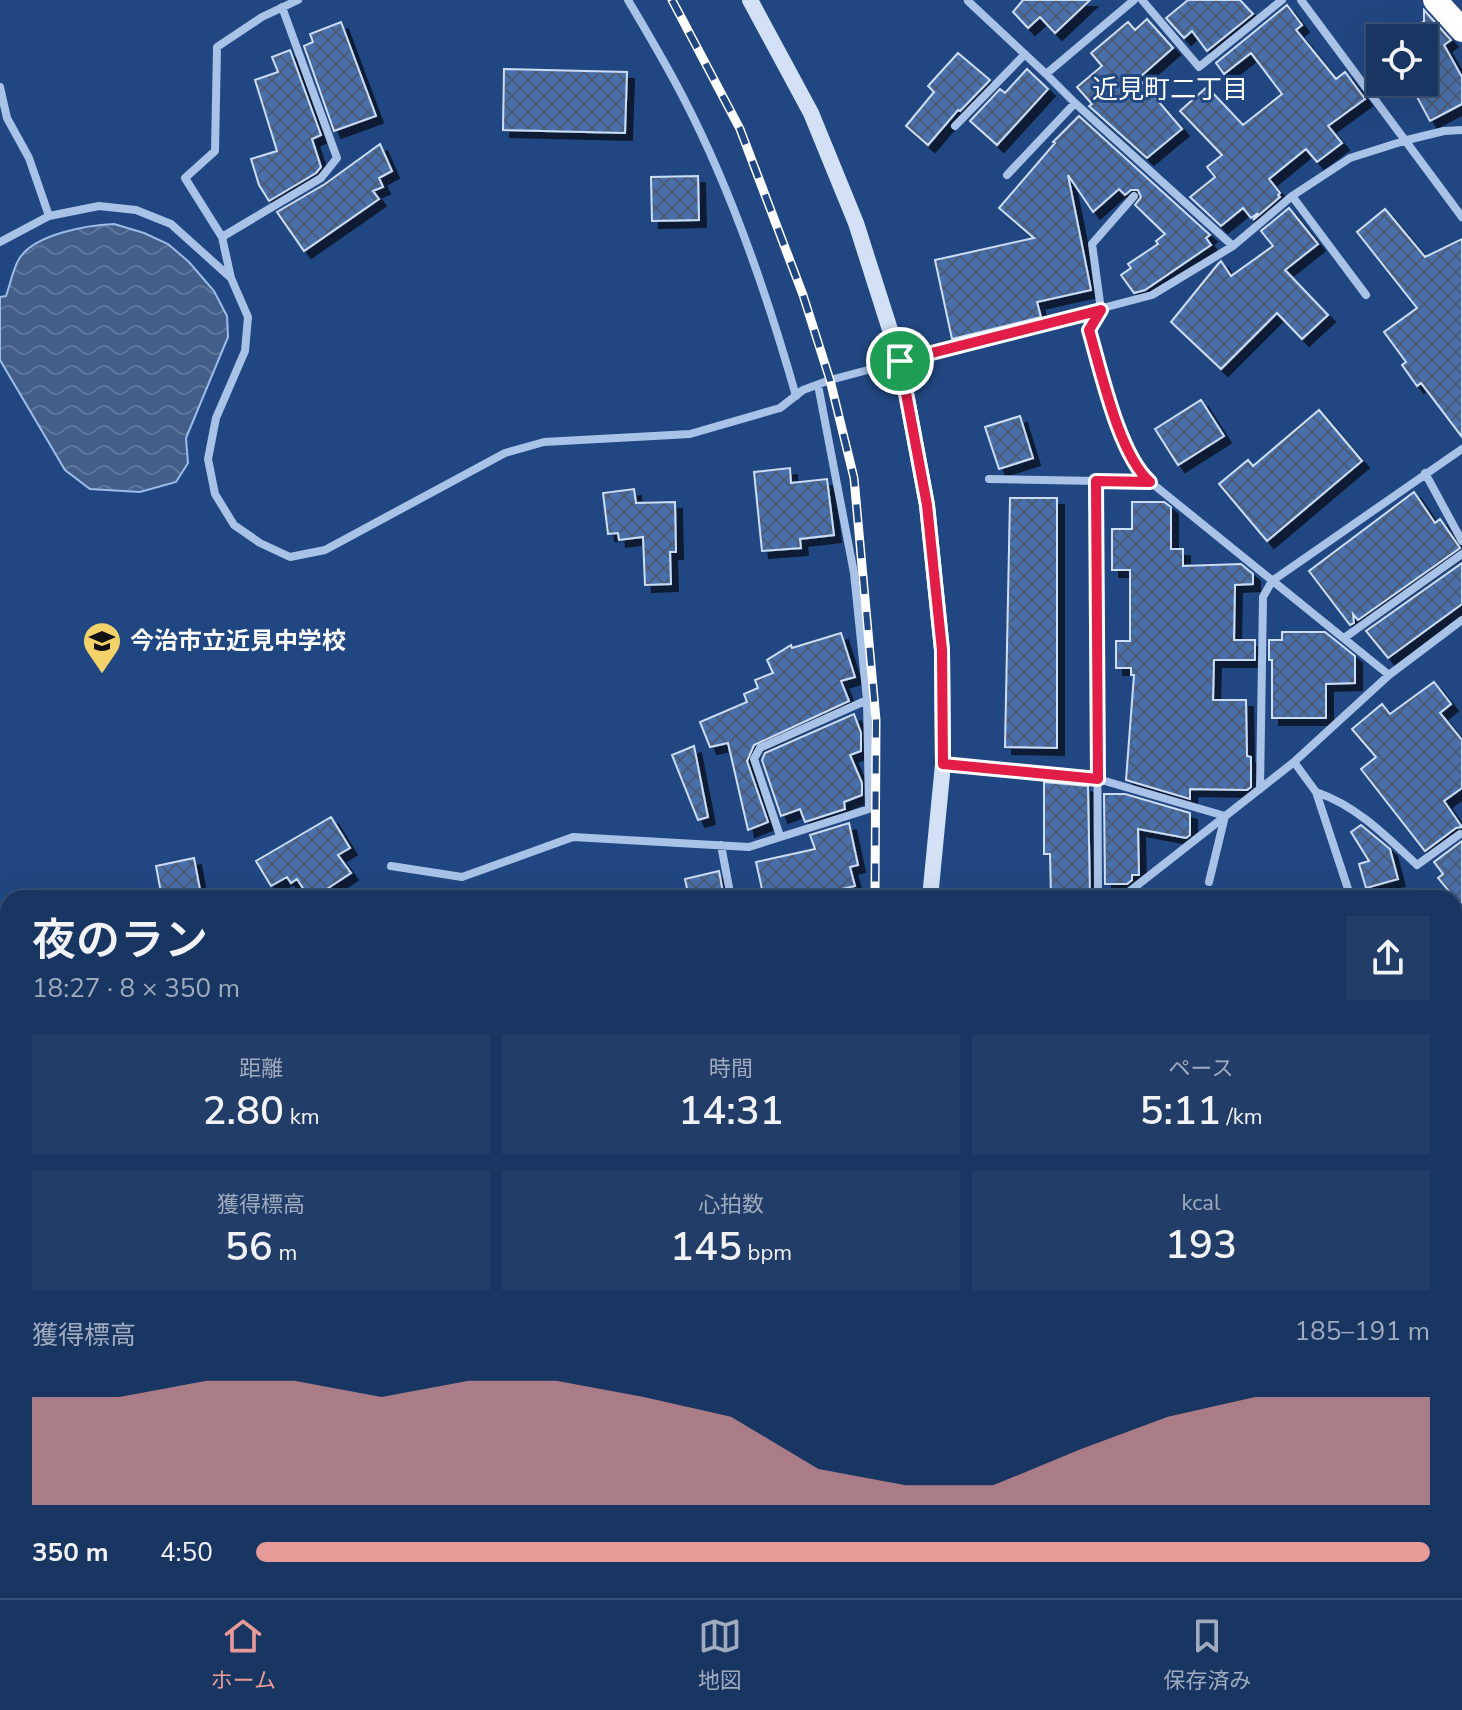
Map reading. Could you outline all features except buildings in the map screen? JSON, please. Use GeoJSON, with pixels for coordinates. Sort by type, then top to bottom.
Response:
{"type":"FeatureCollection","features":[{"type":"Feature","properties":{"kind":"highway"},"geometry":{"type":"LineString","coordinates":[[1435,0],[1462,30]]}},
{"type":"Feature","properties":{"kind":"street"},"geometry":{"type":"LineString","coordinates":[[298,0],[262,17],[217,47],[215,151],[185,178],[222,237],[231,278],[248,317],[245,351],[216,418],[208,459],[215,494],[234,525],[260,543],[290,557],[325,550],[505,453],[544,442],[690,434],[780,408],[818,385],[1152,295],[1233,246],[1292,196],[1350,158],[1407,140],[1462,130]]}},
{"type":"Feature","properties":{"kind":"street"},"geometry":{"type":"LineString","coordinates":[[628,0],[684,98],[734,210],[778,332],[796,396]]}},
{"type":"Feature","properties":{"kind":"street"},"geometry":{"type":"LineString","coordinates":[[750,0],[811,113],[856,223],[900,361],[927,505],[942,650],[943,764],[931,890]]}},
{"type":"Feature","properties":{"kind":"street"},"geometry":{"type":"LineString","coordinates":[[1046,74],[1134,0]]}},
{"type":"Feature","properties":{"kind":"street"},"geometry":{"type":"LineString","coordinates":[[1142,0],[1199,67],[1282,0]]}},
{"type":"Feature","properties":{"kind":"street"},"geometry":{"type":"LineString","coordinates":[[1301,0],[1462,217]]}},
{"type":"Feature","properties":{"kind":"street"},"geometry":{"type":"LineString","coordinates":[[968,1],[1233,246]]}},
{"type":"Feature","properties":{"kind":"street"},"geometry":{"type":"LineString","coordinates":[[222,237],[321,178],[337,158],[282,7]]}},
{"type":"Feature","properties":{"kind":"street"},"geometry":{"type":"LineString","coordinates":[[955,126],[1025,54]]}},
{"type":"Feature","properties":{"kind":"street"},"geometry":{"type":"LineString","coordinates":[[0,87],[7,118],[29,158],[49,216]]}},
{"type":"Feature","properties":{"kind":"street"},"geometry":{"type":"LineString","coordinates":[[1007,175],[1075,103]]}},
{"type":"Feature","properties":{"kind":"street"},"geometry":{"type":"LineString","coordinates":[[1134,196],[1092,244],[1101,310],[1089,330],[1114,415],[1138,472],[1389,675]]}},
{"type":"Feature","properties":{"kind":"street"},"geometry":{"type":"LineString","coordinates":[[1292,196],[1366,295]]}},
{"type":"Feature","properties":{"kind":"street"},"geometry":{"type":"LineString","coordinates":[[0,242],[49,216],[99,206],[136,210],[171,224],[231,278]]}},
{"type":"Feature","properties":{"kind":"street"},"geometry":{"type":"LineString","coordinates":[[391,866],[462,877],[573,837],[749,847],[869,809],[867,700],[854,573],[818,385]]}},
{"type":"Feature","properties":{"kind":"street"},"geometry":{"type":"LineString","coordinates":[[1260,789],[1263,597],[1272,581],[1462,449]]}},
{"type":"Feature","properties":{"kind":"street"},"geometry":{"type":"LineString","coordinates":[[1425,473],[1462,541]]}},
{"type":"Feature","properties":{"kind":"street"},"geometry":{"type":"LineString","coordinates":[[989,479],[1150,482]]}},
{"type":"Feature","properties":{"kind":"street"},"geometry":{"type":"LineString","coordinates":[[1096,481],[1098,890]]}},
{"type":"Feature","properties":{"kind":"street"},"geometry":{"type":"LineString","coordinates":[[1344,638],[1462,554]]}},
{"type":"Feature","properties":{"kind":"street"},"geometry":{"type":"LineString","coordinates":[[1131,890],[1294,762],[1389,675],[1462,620]]}},
{"type":"Feature","properties":{"kind":"street"},"geometry":{"type":"LineString","coordinates":[[780,836],[754,759],[760,748],[867,700]]}},
{"type":"Feature","properties":{"kind":"street"},"geometry":{"type":"LineString","coordinates":[[1294,762],[1316,792],[1348,890]]}},
{"type":"Feature","properties":{"kind":"street"},"geometry":{"type":"LineString","coordinates":[[943,764],[1098,779],[1225,816]]}},
{"type":"Feature","properties":{"kind":"street"},"geometry":{"type":"LineString","coordinates":[[1316,792],[1339,800],[1365,818],[1417,865],[1460,834]]}},
{"type":"Feature","properties":{"kind":"street"},"geometry":{"type":"LineString","coordinates":[[1209,882],[1225,816]]}},
{"type":"Feature","properties":{"kind":"street"},"geometry":{"type":"LineString","coordinates":[[721,845],[729,890]]}},
{"type":"Feature","properties":{"kind":"water"},"geometry":{"type":"Polygon","coordinates":[[[114,224],[168,244],[189,262],[214,291],[227,316],[228,337],[186,438],[188,463],[176,482],[140,492],[90,489],[65,470],[0,360],[0,297],[6,296],[13,272],[26,250],[62,232],[114,224]]]}},
{"type":"Feature","properties":{"kind":"railway"},"geometry":{"type":"LineString","coordinates":[[672,0],[740,129],[803,295],[830,380],[854,478],[876,720],[875,890]]}},
{"type":"Feature","properties":{"kind":"place","name":"今治市立近見中学校"},"geometry":{"type":"Point","coordinates":[102,675]}},
{"type":"Feature","properties":{"kind":"district","name":"近見町二丁目"},"geometry":{"type":"Point","coordinates":[1170,89]}},
{"type":"Feature","properties":{"kind":"route"},"geometry":{"type":"LineString","coordinates":[[1101,310],[1089,330],[1114,415],[1138,472],[1150,482],[1096,481],[1098,779],[943,764],[942,650],[927,505],[900,361],[1101,310]]}}]}
